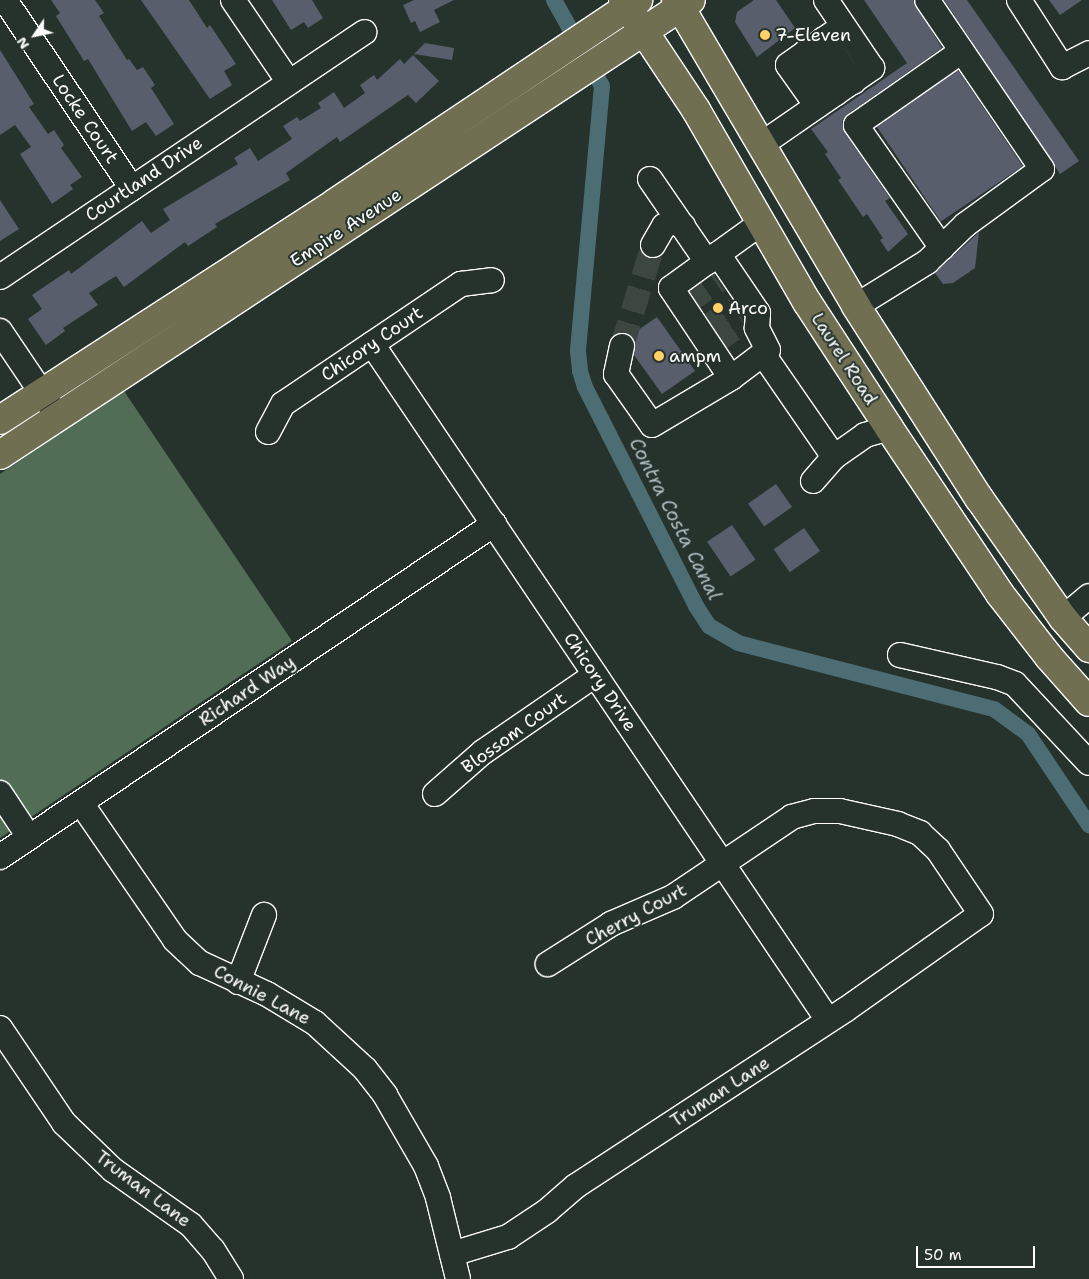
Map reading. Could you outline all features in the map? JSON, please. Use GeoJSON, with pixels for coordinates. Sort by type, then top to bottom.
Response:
{"type":"FeatureCollection","features":[{"type":"Feature","properties":{"kind":"main road","name":"Empire Avenue"},"geometry":{"type":"LineString","coordinates":[[0,420],[561,52],[591,32],[629,2]]}},
{"type":"Feature","properties":{"kind":"main road","name":"Laurel Road"},"geometry":{"type":"LineString","coordinates":[[629,2],[644,31],[696,110],[807,302],[889,428],[1000,594],[1049,657],[1089,702]]}},
{"type":"Feature","properties":{"kind":"main road","name":"Empire Avenue"},"geometry":{"type":"LineString","coordinates":[[0,456],[577,76],[644,31],[682,2]]}},
{"type":"Feature","properties":{"kind":"main road"},"geometry":{"type":"LineString","coordinates":[[682,2],[856,306],[920,408],[979,498],[1063,618],[1089,648]]}},
{"type":"Feature","properties":{"kind":"main road"},"geometry":{"type":"LineString","coordinates":[[889,428],[920,408]]}},
{"type":"Feature","properties":{"kind":"street","name":"Locke Court"},"geometry":{"type":"LineString","coordinates":[[5,0],[132,188]]}},
{"type":"Feature","properties":{"kind":"street"},"geometry":{"type":"LineString","coordinates":[[233,0],[288,81]]}},
{"type":"Feature","properties":{"kind":"street"},"geometry":{"type":"LineString","coordinates":[[762,144],[872,68],[826,0]]}},
{"type":"Feature","properties":{"kind":"street"},"geometry":{"type":"LineString","coordinates":[[856,306],[900,280],[942,248],[965,225],[1042,169],[927,0]]}},
{"type":"Feature","properties":{"kind":"street"},"geometry":{"type":"LineString","coordinates":[[1019,0],[1062,67],[1089,53]]}},
{"type":"Feature","properties":{"kind":"street"},"geometry":{"type":"LineString","coordinates":[[835,94],[788,65],[843,26]]}},
{"type":"Feature","properties":{"kind":"street","name":"Courtland Drive"},"geometry":{"type":"LineString","coordinates":[[0,277],[288,81],[364,32]]}},
{"type":"Feature","properties":{"kind":"street"},"geometry":{"type":"LineString","coordinates":[[815,46],[835,94]]}},
{"type":"Feature","properties":{"kind":"street"},"geometry":{"type":"LineString","coordinates":[[942,248],[856,125],[962,51]]}},
{"type":"Feature","properties":{"kind":"street"},"geometry":{"type":"LineString","coordinates":[[622,346],[616,374],[652,426],[731,378],[768,350],[736,296],[650,179]]}},
{"type":"Feature","properties":{"kind":"street"},"geometry":{"type":"LineString","coordinates":[[653,245],[664,226],[673,222],[683,226]]}},
{"type":"Feature","properties":{"kind":"street"},"geometry":{"type":"LineString","coordinates":[[736,296],[762,223]]}},
{"type":"Feature","properties":{"kind":"street","name":"Chicory Court"},"geometry":{"type":"LineString","coordinates":[[268,432],[283,404],[461,284],[492,280]]}},
{"type":"Feature","properties":{"kind":"street"},"geometry":{"type":"LineString","coordinates":[[731,378],[701,330],[670,288],[736,296]]}},
{"type":"Feature","properties":{"kind":"street"},"geometry":{"type":"LineString","coordinates":[[0,330],[58,417]]}},
{"type":"Feature","properties":{"kind":"street","name":"Chicory Drive"},"geometry":{"type":"LineString","coordinates":[[372,344],[828,1020]]}},
{"type":"Feature","properties":{"kind":"street"},"geometry":{"type":"LineString","coordinates":[[763,354],[834,457]]}},
{"type":"Feature","properties":{"kind":"street"},"geometry":{"type":"LineString","coordinates":[[813,481],[834,457],[866,434],[889,428]]}},
{"type":"Feature","properties":{"kind":"street","name":"Richard Way"},"geometry":{"type":"LineString","coordinates":[[0,857],[494,524]]}},
{"type":"Feature","properties":{"kind":"street"},"geometry":{"type":"LineString","coordinates":[[1063,618],[1089,596]]}},
{"type":"Feature","properties":{"kind":"street"},"geometry":{"type":"LineString","coordinates":[[900,655],[997,676],[1015,684],[1089,764]]}},
{"type":"Feature","properties":{"kind":"street","name":"Blossom Court"},"geometry":{"type":"LineString","coordinates":[[435,794],[483,752],[595,676]]}},
{"type":"Feature","properties":{"kind":"street"},"geometry":{"type":"LineString","coordinates":[[0,793],[29,837]]}},
{"type":"Feature","properties":{"kind":"street","name":"Connie Lane"},"geometry":{"type":"LineString","coordinates":[[81,803],[176,940],[200,962],[238,982],[268,994],[309,1019],[364,1069],[385,1095],[426,1166],[438,1198],[458,1279]]}},
{"type":"Feature","properties":{"kind":"street","name":"Cherry Court"},"geometry":{"type":"LineString","coordinates":[[548,964],[611,924],[672,897],[792,817],[814,810],[840,811],[898,824],[920,833],[938,850],[980,914]]}},
{"type":"Feature","properties":{"kind":"street","name":"Truman Lane"},"geometry":{"type":"LineString","coordinates":[[452,1254],[508,1237],[547,1211],[576,1186],[828,1020],[980,914]]}},
{"type":"Feature","properties":{"kind":"street"},"geometry":{"type":"LineString","coordinates":[[238,982],[264,915]]}},
{"type":"Feature","properties":{"kind":"street","name":"Truman Lane"},"geometry":{"type":"LineString","coordinates":[[0,1028],[64,1123],[113,1170],[191,1225],[213,1250],[231,1279]]}},
{"type":"Feature","properties":{"kind":"green space"},"geometry":{"type":"Polygon","coordinates":[[[124,391],[292,641],[0,838],[0,474],[124,391]]]}},
{"type":"Feature","properties":{"kind":"building"},"geometry":{"type":"Polygon","coordinates":[[[51,0],[95,0],[104,13],[99,16],[127,60],[129,59],[137,70],[143,67],[155,85],[151,88],[174,124],[156,136],[146,122],[132,131],[88,59],[84,61],[56,16],[60,13],[51,0]]]}},
{"type":"Feature","properties":{"kind":"building"},"geometry":{"type":"Polygon","coordinates":[[[141,0],[189,0],[207,28],[210,25],[236,64],[224,71],[232,85],[210,99],[141,0]]]}},
{"type":"Feature","properties":{"kind":"building"},"geometry":{"type":"Polygon","coordinates":[[[272,0],[312,0],[323,18],[308,28],[304,22],[291,30],[272,0]]]}},
{"type":"Feature","properties":{"kind":"building"},"geometry":{"type":"Polygon","coordinates":[[[414,0],[454,0],[434,10],[440,22],[420,32],[415,21],[411,23],[403,5],[414,0]]]}},
{"type":"Feature","properties":{"kind":"building","name":"7-Eleven"},"geometry":{"type":"Polygon","coordinates":[[[754,0],[776,0],[795,28],[757,57],[735,22],[737,12],[754,0]]]}},
{"type":"Feature","properties":{"kind":"building"},"geometry":{"type":"Polygon","coordinates":[[[864,0],[913,0],[942,48],[848,114],[842,121],[845,133],[890,198],[885,201],[908,234],[888,252],[880,240],[883,238],[867,214],[863,217],[838,180],[841,178],[825,154],[828,152],[811,129],[907,63],[864,0]]]}},
{"type":"Feature","properties":{"kind":"building"},"geometry":{"type":"Polygon","coordinates":[[[944,0],[967,0],[1079,161],[1060,174],[944,0]]]}},
{"type":"Feature","properties":{"kind":"building"},"geometry":{"type":"Polygon","coordinates":[[[1049,0],[1082,0],[1060,15],[1049,0]]]}},
{"type":"Feature","properties":{"kind":"building"},"geometry":{"type":"Polygon","coordinates":[[[425,43],[454,48],[452,60],[414,54],[425,43]]]}},
{"type":"Feature","properties":{"kind":"building"},"geometry":{"type":"Polygon","coordinates":[[[0,50],[34,104],[29,107],[48,134],[54,130],[64,145],[61,148],[82,177],[70,185],[73,189],[52,204],[20,154],[31,147],[15,125],[0,135],[0,50]]]}},
{"type":"Feature","properties":{"kind":"building"},"geometry":{"type":"Polygon","coordinates":[[[413,55],[439,81],[416,103],[408,95],[340,142],[337,137],[286,173],[290,180],[215,224],[217,227],[188,246],[185,242],[124,287],[116,276],[89,293],[98,305],[63,328],[65,331],[46,345],[28,319],[42,309],[32,295],[69,270],[71,274],[142,221],[151,233],[170,220],[163,209],[238,164],[234,158],[250,148],[258,161],[292,139],[283,126],[297,117],[300,121],[321,108],[318,103],[334,92],[344,108],[365,93],[360,85],[374,75],[377,80],[400,59],[404,64],[413,55]]]}},
{"type":"Feature","properties":{"kind":"building"},"geometry":{"type":"Polygon","coordinates":[[[958,70],[1023,166],[941,222],[876,125],[958,70]]]}},
{"type":"Feature","properties":{"kind":"building"},"geometry":{"type":"Polygon","coordinates":[[[0,200],[19,229],[0,241],[0,200]]]}},
{"type":"Feature","properties":{"kind":"building"},"geometry":{"type":"Polygon","coordinates":[[[979,232],[975,268],[953,283],[943,284],[935,273],[979,232]]]}},
{"type":"Feature","properties":{"kind":"building","name":"ampm"},"geometry":{"type":"Polygon","coordinates":[[[657,317],[695,371],[662,394],[634,355],[635,342],[631,335],[657,317]]]}},
{"type":"Feature","properties":{"kind":"building"},"geometry":{"type":"Polygon","coordinates":[[[776,484],[792,507],[764,526],[748,504],[776,484]]]}},
{"type":"Feature","properties":{"kind":"building"},"geometry":{"type":"Polygon","coordinates":[[[732,525],[755,560],[731,577],[707,542],[732,525]]]}},
{"type":"Feature","properties":{"kind":"building"},"geometry":{"type":"Polygon","coordinates":[[[804,528],[820,551],[790,572],[774,549],[804,528]]]}},
{"type":"Feature","properties":{"kind":"waterway","name":"Contra Costa Canal"},"geometry":{"type":"LineString","coordinates":[[554,0],[602,86],[578,351],[580,371],[585,387],[696,606],[709,626],[738,643],[994,709],[1028,734],[1089,825]]}},
{"type":"Feature","properties":{"kind":"tunnel"},"geometry":{"type":"LineString","coordinates":[[622,346],[653,245]]}},
{"type":"Feature","properties":{"kind":"tunnel"},"geometry":{"type":"LineString","coordinates":[[686,303],[718,281]]}},
{"type":"Feature","properties":{"kind":"tunnel"},"geometry":{"type":"LineString","coordinates":[[704,329],[735,308]]}},
{"type":"Feature","properties":{"kind":"tunnel"},"geometry":{"type":"LineString","coordinates":[[713,343],[744,322]]}},
{"type":"Feature","properties":{"kind":"place","name":"7-Eleven"},"geometry":{"type":"Point","coordinates":[765,35]}},
{"type":"Feature","properties":{"kind":"place","name":"Arco"},"geometry":{"type":"Point","coordinates":[718,308]}},
{"type":"Feature","properties":{"kind":"place","name":"ampm"},"geometry":{"type":"Point","coordinates":[659,356]}}]}
